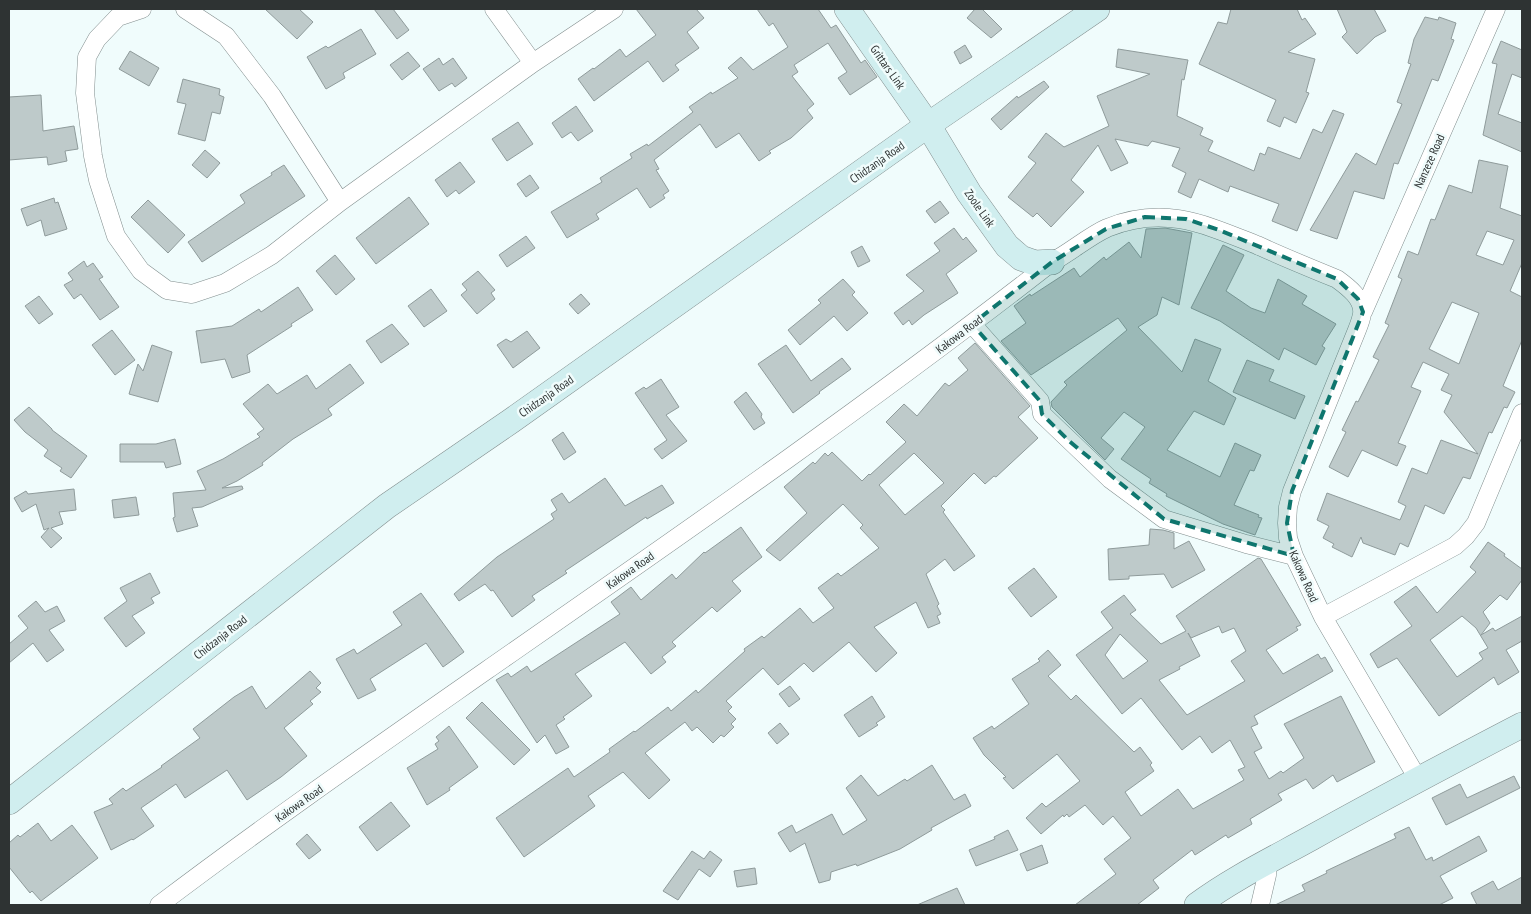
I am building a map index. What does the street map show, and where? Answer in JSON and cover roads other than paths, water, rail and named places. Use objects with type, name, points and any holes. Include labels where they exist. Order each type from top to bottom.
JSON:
[{"type":"street","points":[[142,9],[118,16],[97,39],[87,57],[85,94],[98,180],[116,236],[142,271],[167,290],[192,294],[225,282],[272,255],[340,202],[533,63],[614,9]]},
{"type":"street","points":[[184,9],[226,36],[272,96],[340,202]]},
{"type":"street","points":[[494,9],[533,63]]},
{"type":"street","name":"Grittars Link","points":[[847,9],[928,125]]},
{"type":"street","name":"Chidzanja Road","points":[[9,802],[387,506],[511,421],[928,125],[1097,9]]},
{"type":"street","name":"Nanzeze Road","points":[[1363,312],[1496,9]]},
{"type":"street","name":"Zoole Link","points":[[928,125],[969,193],[1007,246],[1021,258],[1036,263],[1052,262]]},
{"type":"street","name":"Kakowa Road","points":[[159,905],[220,859],[372,751],[716,511],[972,324],[1052,262],[1106,229],[1145,217],[1186,219],[1220,230],[1337,279],[1350,288],[1358,299],[1363,312],[1357,330],[1292,491],[1288,507],[1288,538],[1294,556],[1323,617],[1418,779]]},
{"type":"street","points":[[972,324],[1040,401],[1042,414],[1110,479],[1164,519],[1246,544],[1294,556]]},
{"type":"street","points":[[1323,617],[1455,546],[1466,536],[1476,523],[1522,413]]},
{"type":"street","points":[[1197,905],[1268,862],[1418,779],[1522,725]]},
{"type":"street","points":[[1260,905],[1268,862]]}]
